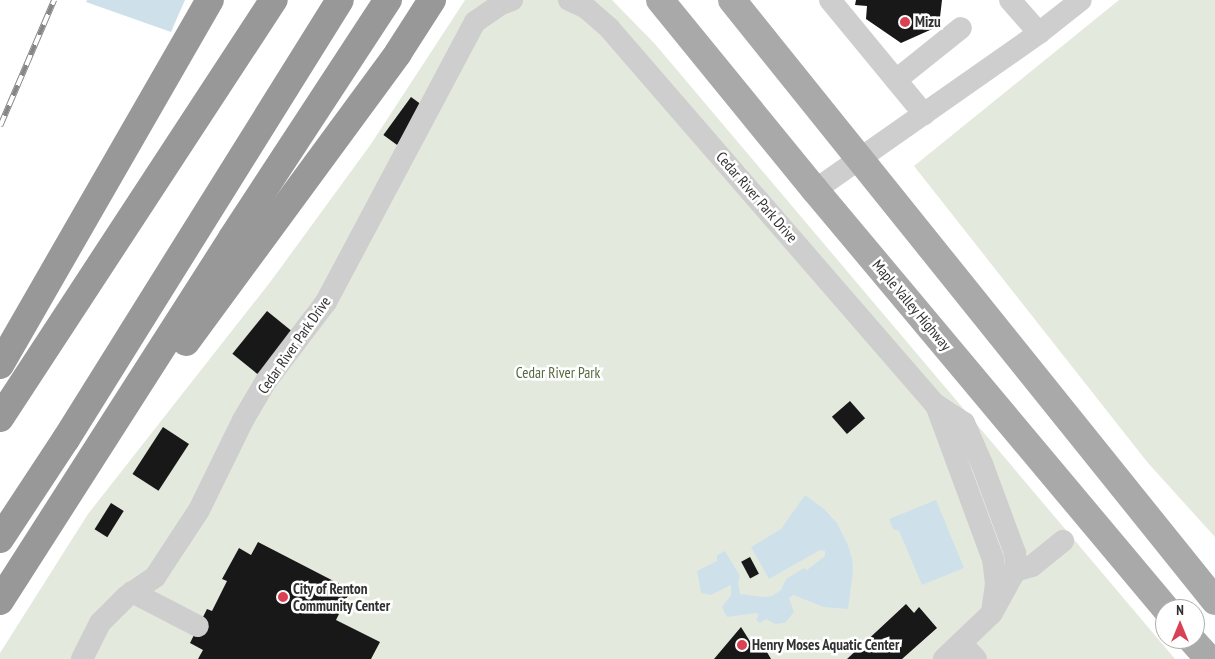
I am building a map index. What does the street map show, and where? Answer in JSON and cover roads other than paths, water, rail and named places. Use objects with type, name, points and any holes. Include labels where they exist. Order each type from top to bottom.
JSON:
[{"type":"highway","points":[[0,365],[210,0]]},
{"type":"highway","points":[[0,418],[274,0]]},
{"type":"highway","points":[[0,539],[66,439],[340,0]]},
{"type":"highway","points":[[0,601],[232,238],[388,0]]},
{"type":"highway","points":[[33,551],[398,53],[432,0]]},
{"type":"main road","name":"Maple Valley Highway","points":[[660,0],[815,190],[1158,599]]},
{"type":"main road","points":[[732,0],[1215,601]]},
{"type":"main road","points":[[1200,649],[1208,659]]},
{"type":"lane","name":"Cedar River Park Drive","points":[[82,659],[100,623],[132,592],[155,578],[199,510],[243,420],[266,381],[326,302],[475,22],[512,0]]},
{"type":"lane","name":"Cedar River Park Drive","points":[[569,0],[585,7],[609,28],[936,405],[964,424],[982,464],[1015,553],[1015,571]]},
{"type":"lane","points":[[830,0],[924,114]]},
{"type":"lane","points":[[1010,0],[1039,33]]},
{"type":"lane","points":[[815,190],[859,157],[1039,33],[1081,0]]},
{"type":"lane","points":[[896,80],[961,28]]},
{"type":"lane","name":"Cedar River Park Drive","points":[[936,405],[993,559],[996,584],[992,613]]},
{"type":"lane","points":[[944,659],[968,651],[1015,571],[1032,566],[1063,541]]},
{"type":"lane","points":[[132,592],[198,626]]},
{"type":"water","points":[[87,0],[185,0],[171,32],[86,2]]},
{"type":"water","points":[[805,495],[824,509],[837,523],[848,545],[852,558],[853,572],[848,609],[824,607],[793,595],[789,598],[794,612],[785,623],[775,624],[766,619],[760,623],[756,620],[759,615],[756,613],[727,617],[722,607],[731,595],[731,585],[711,595],[701,593],[697,571],[717,561],[717,555],[725,551],[740,576],[738,582],[740,594],[764,597],[772,596],[781,590],[786,579],[804,568],[807,570],[825,556],[825,551],[820,550],[769,579],[751,547],[781,529]]},
{"type":"water","points":[[936,500],[964,568],[922,585],[899,531],[893,529],[889,519]]},
{"type":"railway","points":[[0,126],[54,0]]},
{"type":"place","name":"Mizu","points":[[905,22]]},
{"type":"place","name":"City of Renton Community Center","points":[[283,597]]},
{"type":"place","name":"Henry Moses Aquatic Center","points":[[742,645]]},
{"type":"park label","name":"Cedar River Park","points":[[558,373]]}]
